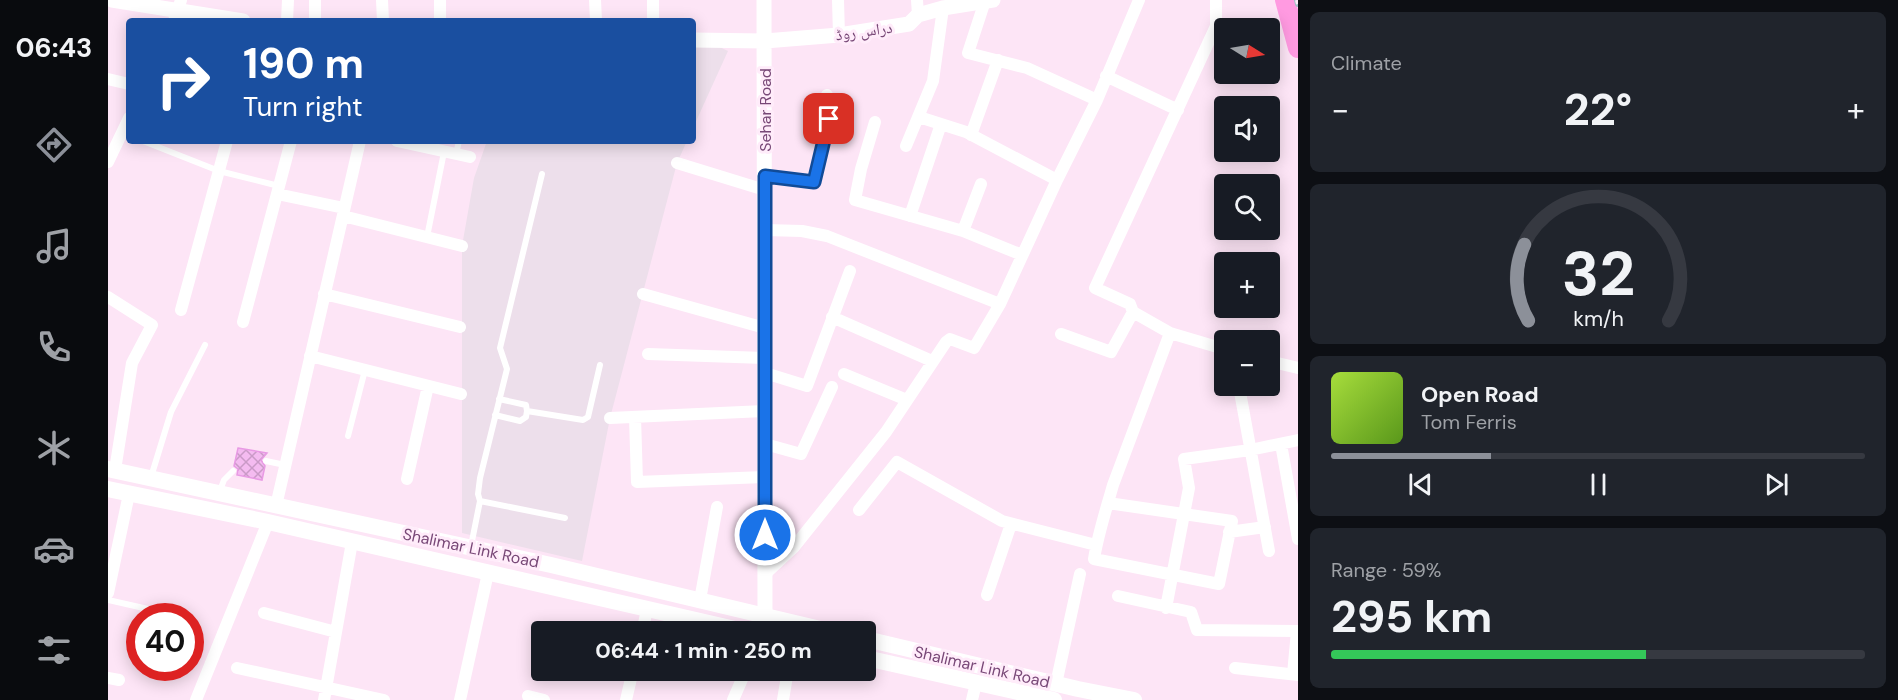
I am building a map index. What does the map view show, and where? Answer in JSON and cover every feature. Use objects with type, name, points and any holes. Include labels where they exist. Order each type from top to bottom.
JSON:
[{"type":"main road","points":[[1285,0],[1298,48]]},
{"type":"main road","name":"Shalimar Link Road","points":[[112,470],[471,547],[789,621]]},
{"type":"main road","name":"Shalimar Link Road","points":[[108,489],[268,522],[698,621]]},
{"type":"main road","points":[[546,587],[551,565]]},
{"type":"main road","name":"Shalimar Link Road","points":[[876,642],[1011,682],[1055,692],[1134,700]]},
{"type":"main road","name":"Shalimar Link Road","points":[[876,660],[976,683],[1011,682]]},
{"type":"street","points":[[117,0],[215,18]]},
{"type":"street","points":[[287,18],[288,0]]},
{"type":"street","points":[[315,0],[315,18]]},
{"type":"street","points":[[382,0],[383,18]]},
{"type":"street","points":[[440,0],[440,18]]},
{"type":"street","points":[[594,0],[596,18]]},
{"type":"street","points":[[653,0],[653,18]]},
{"type":"street","name":"Sehar Road","points":[[764,0],[765,615]]},
{"type":"street","points":[[838,0],[839,35]]},
{"type":"street","points":[[765,574],[794,547],[886,432],[932,361],[950,339],[974,348],[1000,304],[1097,100],[1139,0]]},
{"type":"street","points":[[1214,346],[1170,333],[1133,312],[1130,304],[1095,288],[1216,26],[1216,0]]},
{"type":"street","points":[[989,1],[968,53],[1027,68],[1097,100]]},
{"type":"street","name":"دراس روڈ","points":[[696,40],[765,41],[839,35],[909,24],[918,8],[943,8],[989,1]]},
{"type":"street","points":[[906,146],[933,81],[943,8]]},
{"type":"street","points":[[971,135],[998,60]]},
{"type":"street","points":[[1106,76],[1178,110]]},
{"type":"street","points":[[108,79],[126,83]]},
{"type":"street","points":[[677,163],[765,183],[814,182],[829,119],[827,95]]},
{"type":"street","points":[[919,117],[971,135],[1057,180]]},
{"type":"street","points":[[875,122],[861,169],[855,200],[963,231],[1022,255]]},
{"type":"street","points":[[910,216],[941,124]]},
{"type":"street","points":[[108,162],[126,134]]},
{"type":"street","points":[[181,310],[226,144]]},
{"type":"street","points":[[243,322],[290,144]]},
{"type":"street","points":[[276,506],[359,144]]},
{"type":"street","points":[[412,144],[470,157]]},
{"type":"street","points":[[963,231],[981,184]]},
{"type":"street","points":[[278,190],[344,212],[462,246]]},
{"type":"street","points":[[765,230],[802,231],[827,236],[1000,304]]},
{"type":"street","points":[[648,354],[765,365],[807,386],[850,271]]},
{"type":"street","points":[[324,294],[460,327]]},
{"type":"street","points":[[643,294],[765,328]]},
{"type":"street","points":[[108,297],[152,325],[132,363],[112,470]]},
{"type":"street","points":[[1061,334],[1112,352],[1133,312]]},
{"type":"street","points":[[832,317],[932,361]]},
{"type":"street","points":[[1108,503],[1232,521],[1219,584],[1094,560],[1108,503],[1170,333]]},
{"type":"street","points":[[310,356],[461,394]]},
{"type":"street","points":[[1280,363],[1298,368]]},
{"type":"street","points":[[844,374],[907,400]]},
{"type":"street","points":[[407,479],[428,386]]},
{"type":"street","points":[[765,444],[801,454],[831,387]]},
{"type":"street","points":[[1241,396],[1269,551]]},
{"type":"street","points":[[610,418],[765,411]]},
{"type":"street","points":[[635,417],[637,482],[765,477]]},
{"type":"street","points":[[1166,608],[1189,488],[1184,459],[1250,450],[1298,440]]},
{"type":"street","points":[[1281,444],[1292,471],[1298,539]]},
{"type":"street","points":[[859,510],[897,462],[1002,521],[1096,545]]},
{"type":"street","points":[[108,593],[129,494]]},
{"type":"street","points":[[700,600],[717,507]]},
{"type":"street","points":[[196,700],[268,522]]},
{"type":"street","points":[[987,595],[1011,524]]},
{"type":"street","points":[[1229,532],[1265,527]]},
{"type":"street","points":[[325,694],[352,542]]},
{"type":"street","points":[[460,700],[488,573]]},
{"type":"street","points":[[1055,692],[1080,574]]},
{"type":"street","points":[[1118,596],[1191,612],[1197,630],[1297,631],[1295,674],[1235,668]]},
{"type":"street","points":[[644,621],[647,610]]},
{"type":"street","points":[[264,613],[336,632]]},
{"type":"street","points":[[237,668],[325,694],[384,700]]},
{"type":"street","points":[[626,700],[630,681]]},
{"type":"street","points":[[733,700],[742,681]]},
{"type":"street","points":[[783,700],[786,681]]},
{"type":"street","points":[[972,700],[976,683]]},
{"type":"street","points":[[528,696],[544,700]]},
{"type":"lane","points":[[151,144],[219,171],[278,190]]},
{"type":"lane","points":[[427,237],[450,152],[457,144]]},
{"type":"lane","points":[[471,547],[480,501],[478,494],[480,478],[507,369],[500,348],[542,174]]},
{"type":"lane","points":[[151,478],[171,412],[205,345]]},
{"type":"lane","points":[[527,411],[578,420],[588,417],[600,366]]},
{"type":"lane","points":[[348,436],[365,370]]},
{"type":"lane","points":[[495,415],[520,421],[526,417],[526,405],[499,399]]},
{"type":"lane","points":[[266,461],[285,465]]},
{"type":"lane","points":[[219,493],[224,480],[233,471]]},
{"type":"lane","points":[[480,501],[566,518]]},
{"type":"lane","points":[[108,600],[126,604]]},
{"type":"shaded area","points":[[703,39],[728,51],[696,121],[696,40]]},
{"type":"shaded area","points":[[486,144],[686,144],[677,163],[610,418],[582,561],[462,533],[462,246],[474,178]]},
{"type":"building","points":[[238,448],[267,453],[261,460],[265,466],[262,480],[237,475],[238,469],[234,466]]},
{"type":"railway","points":[[1297,0],[1298,4]]},
{"type":"route","points":[[765,535],[765,176],[814,182],[829,119]]}]
